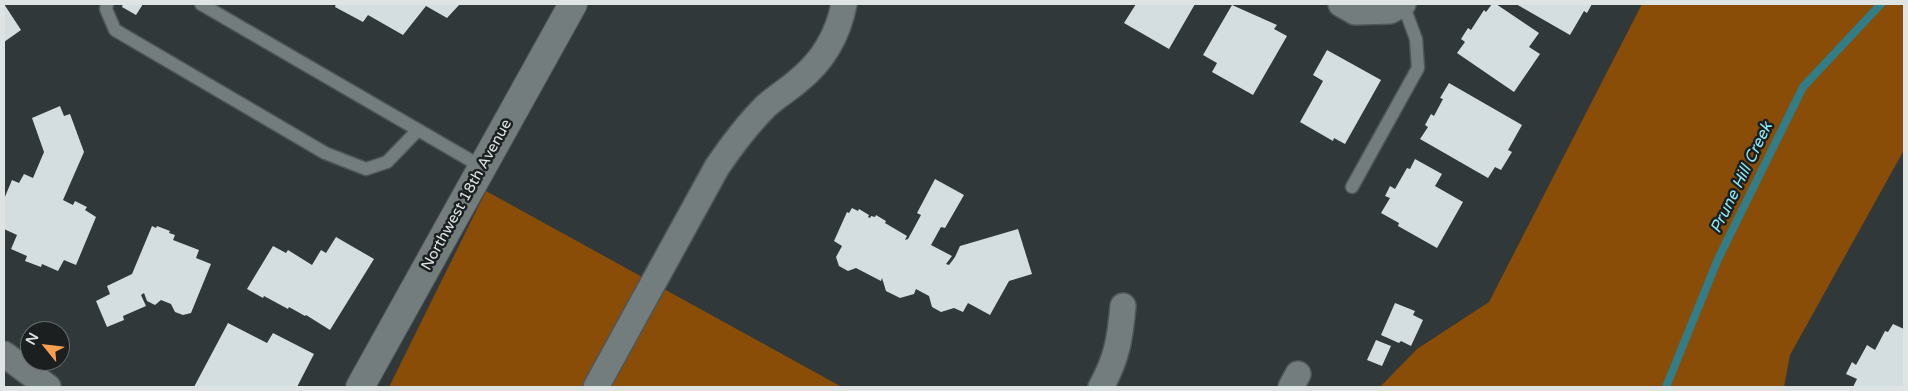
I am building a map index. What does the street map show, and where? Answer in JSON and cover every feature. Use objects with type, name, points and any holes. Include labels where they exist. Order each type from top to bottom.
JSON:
[{"type":"street","name":"Northwest 18th Avenue","points":[[360,387],[574,4]]},
{"type":"street","points":[[596,387],[717,167],[740,134],[760,113],[813,68],[826,51],[841,22],[844,4]]},
{"type":"street","points":[[1340,4],[1355,12],[1390,11],[1403,4]]},
{"type":"street","points":[[1101,387],[1116,357],[1120,340],[1123,306]]},
{"type":"street","points":[[4,354],[48,387]]},
{"type":"lane","points":[[107,4],[106,9],[115,30],[324,153],[366,169],[387,162],[418,130]]},
{"type":"lane","points":[[201,4],[482,167]]},
{"type":"lane","points":[[1352,187],[1418,68],[1416,39],[1403,4]]},
{"type":"shaded area","points":[[1642,4],[1904,4],[1904,150],[1790,355],[1784,387],[1380,387],[1417,349],[1489,302]]},
{"type":"shaded area","points":[[486,191],[842,387],[389,387]]},
{"type":"building","points":[[4,4],[21,30],[4,42]]},
{"type":"building","points":[[123,4],[143,4],[136,15],[122,7]]},
{"type":"building","points":[[336,4],[460,4],[447,18],[426,6],[403,35],[368,15],[363,22],[335,7]]},
{"type":"building","points":[[1136,4],[1195,4],[1169,49],[1124,23]]},
{"type":"building","points":[[1492,4],[1496,4],[1539,33],[1529,47],[1540,54],[1514,92],[1457,53],[1465,42],[1461,39],[1468,28],[1471,30],[1484,10],[1486,12]]},
{"type":"building","points":[[1516,4],[1592,4],[1587,13],[1584,11],[1570,35]]},
{"type":"building","points":[[1232,5],[1277,25],[1274,29],[1287,36],[1253,95],[1212,72],[1217,63],[1203,55]]},
{"type":"building","points":[[1327,50],[1381,80],[1345,144],[1334,138],[1333,141],[1300,122],[1323,81],[1313,75]]},
{"type":"building","points":[[1449,83],[1522,125],[1508,150],[1512,152],[1501,170],[1495,167],[1488,178],[1420,139],[1428,127],[1425,125],[1431,114],[1434,116],[1443,99],[1440,98]]},
{"type":"building","points":[[60,106],[64,116],[70,114],[84,152],[63,200],[73,205],[75,201],[87,207],[85,210],[96,217],[76,265],[64,260],[58,271],[42,264],[41,267],[25,261],[27,256],[11,249],[17,235],[4,229],[4,199],[12,180],[19,183],[24,174],[33,178],[44,152],[32,118]]},
{"type":"building","points":[[1415,159],[1442,174],[1435,186],[1463,202],[1437,248],[1398,226],[1399,223],[1381,213],[1390,198],[1385,196],[1390,186],[1395,189],[1407,168],[1410,169]]},
{"type":"building","points":[[935,179],[964,195],[945,228],[941,227],[931,245],[952,256],[946,264],[949,265],[960,246],[1018,229],[1032,274],[1009,281],[990,315],[968,303],[963,312],[954,308],[941,312],[932,307],[929,296],[916,289],[914,294],[900,298],[886,291],[882,278],[881,281],[856,268],[848,271],[839,266],[836,257],[842,246],[834,241],[847,212],[849,213],[852,208],[858,211],[859,209],[869,215],[868,217],[870,218],[876,215],[886,221],[885,223],[907,236],[905,240],[908,239],[921,215],[917,213]]},
{"type":"building","points":[[152,226],[170,231],[169,233],[175,235],[173,240],[199,250],[196,258],[211,264],[191,313],[183,315],[175,312],[171,304],[161,300],[155,305],[147,301],[144,293],[141,295],[146,306],[123,316],[124,320],[107,327],[96,301],[110,294],[107,286],[132,274]]},
{"type":"building","points":[[336,237],[374,259],[330,330],[306,315],[289,307],[288,309],[264,296],[263,298],[247,289],[273,246],[286,253],[288,250],[312,265],[321,250],[326,253]]},
{"type":"building","points":[[1395,303],[1415,311],[1413,315],[1423,320],[1411,346],[1381,335]]},
{"type":"building","points":[[228,323],[267,343],[273,333],[314,354],[297,387],[194,387]]},
{"type":"building","points":[[1893,324],[1904,329],[1904,387],[1853,387],[1857,379],[1846,374],[1852,362],[1856,365],[1867,345],[1875,350],[1885,331],[1888,332]]},
{"type":"building","points":[[1376,340],[1391,346],[1382,366],[1367,360]]},
{"type":"waterway","name":"Prune Hill Creek","points":[[1666,387],[1718,259],[1803,87],[1881,4]]}]
